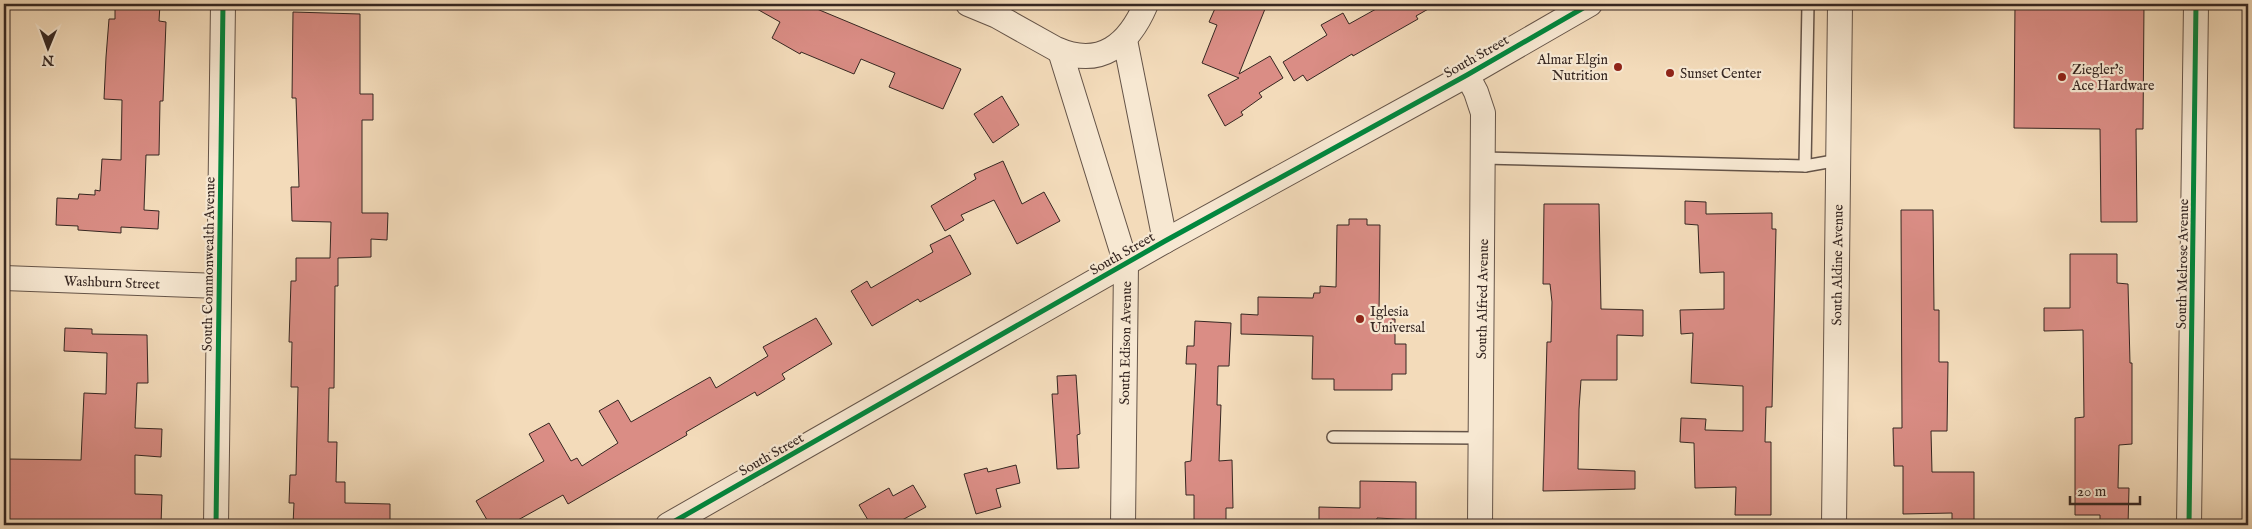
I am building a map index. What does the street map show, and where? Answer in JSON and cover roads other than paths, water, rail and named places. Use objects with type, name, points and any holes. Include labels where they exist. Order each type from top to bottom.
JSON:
[{"type":"street","name":"South Commonwealth Avenue","points":[[216,525],[223,4]]},
{"type":"street","points":[[968,4],[997,16],[1060,51],[1073,55],[1094,54],[1110,50],[1125,40],[1136,26],[1146,4]]},
{"type":"street","name":"South Street","points":[[668,525],[1165,241],[1467,75],[1590,4]]},
{"type":"street","name":"South Aldine Avenue","points":[[1834,525],[1840,4]]},
{"type":"street","name":"South Melrose Avenue","points":[[2189,525],[2196,4]]},
{"type":"street","points":[[1125,40],[1165,241]]},
{"type":"street","name":"South Edison Avenue","points":[[1060,51],[1126,264],[1123,525]]},
{"type":"street","name":"South Alfred Avenue","points":[[1467,75],[1482,107],[1480,525]]},
{"type":"street","name":"Washburn Street","points":[[4,278],[219,286]]},
{"type":"lane","points":[[1805,166],[1808,4]]},
{"type":"lane","points":[[1483,158],[1805,166],[1839,160]]},
{"type":"lane","points":[[1333,437],[1480,438]]},
{"type":"place","name":"Almar Elgin Nutrition","points":[[1618,67]]},
{"type":"place","name":"Sunset Center","points":[[1670,73]]},
{"type":"place","name":"Ziegler's Ace Hardware","points":[[2062,77]]},
{"type":"place","name":"Iglesia Universal","points":[[1360,319]]}]
